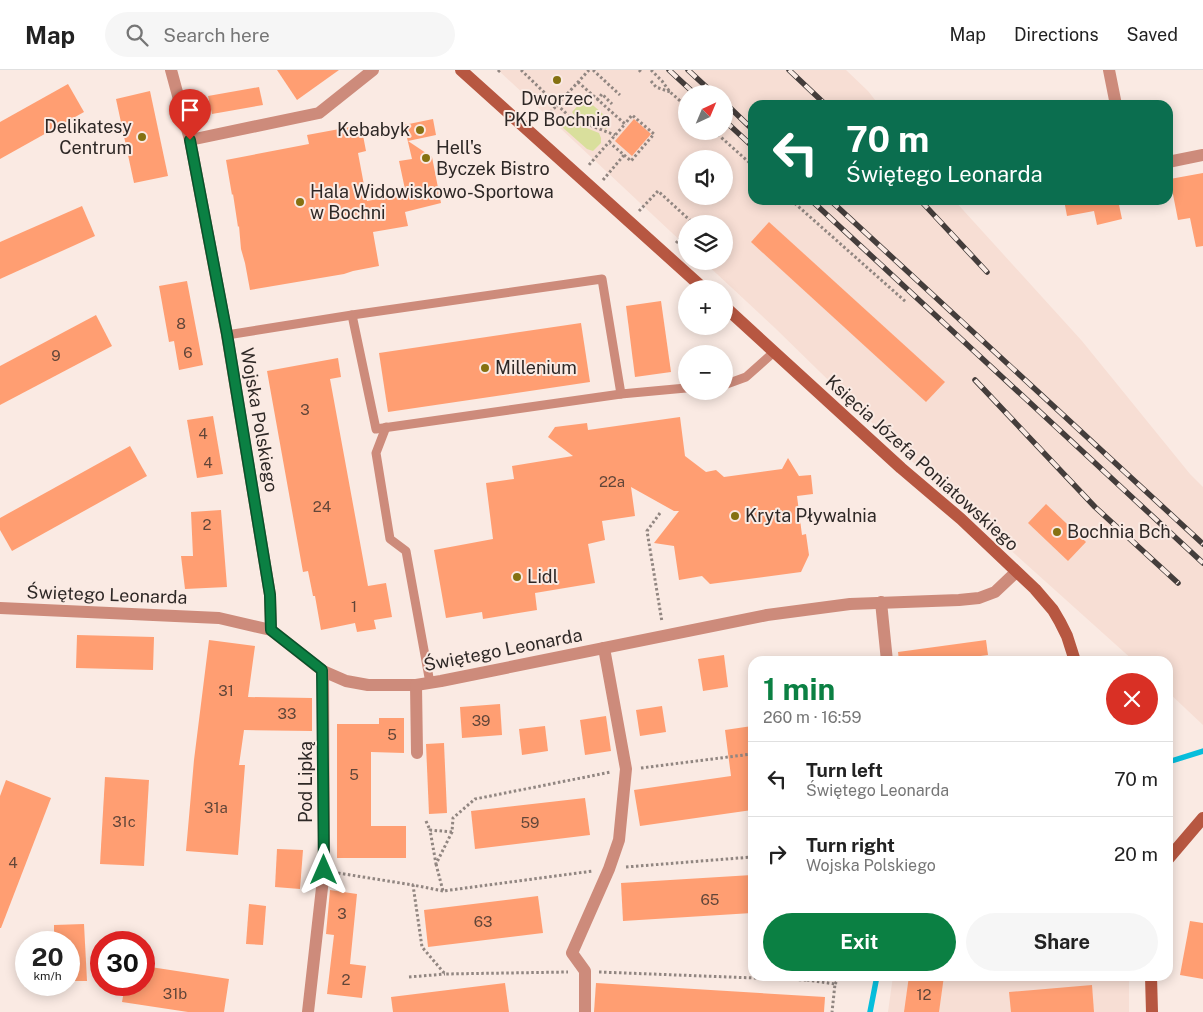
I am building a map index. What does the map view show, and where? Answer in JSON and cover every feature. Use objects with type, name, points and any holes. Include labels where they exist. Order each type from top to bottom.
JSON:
[{"type":"main road","points":[[461,70],[694,280]]},
{"type":"main road","name":"Księcia Józefa Poniatowskiego","points":[[733,314],[901,468],[961,519],[1035,589],[1053,610],[1066,636],[1072,656]]},
{"type":"main road","points":[[1173,853],[1203,818]]},
{"type":"main road","points":[[1152,981],[1152,1012]]},
{"type":"street","name":"Wojska Polskiego","points":[[171,70],[190,140],[227,334],[270,595],[271,630]]},
{"type":"street","points":[[190,140],[319,113],[374,70]]},
{"type":"street","points":[[1110,70],[1115,100]]},
{"type":"street","points":[[1173,161],[1203,155]]},
{"type":"street","name":"Świętego Leonarda","points":[[0,608],[220,618],[271,630],[322,670],[346,681],[368,685],[416,685],[766,615],[850,604],[979,598],[996,592],[1016,572]]},
{"type":"street","points":[[881,602],[886,656]]},
{"type":"street","points":[[585,1012],[586,971],[572,953],[609,869],[619,840],[626,769],[604,648]]},
{"type":"street","name":"Pod Lipką","points":[[308,1012],[324,870],[322,670]]},
{"type":"street","points":[[416,685],[417,753]]},
{"type":"lane","points":[[227,334],[602,279],[621,394]]},
{"type":"lane","points":[[352,315],[376,429],[621,394],[678,389]]},
{"type":"lane","points":[[733,382],[746,378],[774,352]]},
{"type":"lane","points":[[386,427],[376,453],[390,539],[406,552],[430,683]]},
{"type":"path","points":[[520,70],[572,118],[615,135]]},
{"type":"path","points":[[547,116],[589,70]]},
{"type":"path","points":[[593,70],[620,95]]},
{"type":"path","points":[[651,70],[678,99]]},
{"type":"path","points":[[650,81],[656,87],[670,92]]},
{"type":"path","points":[[578,82],[624,124]]},
{"type":"path","points":[[597,100],[602,94],[612,104]]},
{"type":"path","points":[[588,167],[632,115],[654,134],[631,161],[610,142]]},
{"type":"path","points":[[724,140],[748,161]]},
{"type":"path","points":[[602,180],[624,155]]},
{"type":"path","points":[[638,212],[658,191],[684,215]]},
{"type":"path","points":[[797,205],[906,302]]},
{"type":"path","points":[[674,245],[678,241]]},
{"type":"path","points":[[660,513],[647,531],[662,625]]},
{"type":"path","points":[[436,864],[452,832],[453,818],[475,799],[626,769],[748,754]]},
{"type":"path","points":[[426,821],[430,830],[443,890]]},
{"type":"path","points":[[430,830],[452,832]]},
{"type":"path","points":[[324,870],[443,890],[609,869],[748,857]]},
{"type":"path","points":[[414,885],[422,947],[445,974]]},
{"type":"path","points":[[409,977],[445,974],[586,971],[748,977]]},
{"type":"path","points":[[821,981],[835,984]]},
{"type":"path","points":[[832,1012],[837,981]]},
{"type":"shaded area","points":[[498,70],[846,70],[875,100],[748,100],[748,205],[959,205],[1082,341],[1190,474],[1203,487],[1203,725],[1173,697],[1173,656],[1128,656],[907,457],[733,289],[733,280],[723,280],[713,270],[733,270],[733,215],[678,215],[678,239]]},
{"type":"shaded area","points":[[892,981],[1129,981],[1129,1012],[888,1012]]},
{"type":"green space","points":[[583,100],[587,100],[611,121],[606,129],[575,116],[572,112]]},
{"type":"green space","points":[[566,120],[599,133],[601,143],[593,151],[587,149],[561,126]]},
{"type":"building","points":[[277,70],[339,70],[297,100]]},
{"type":"building","points":[[68,84],[84,112],[0,159],[0,122]]},
{"type":"building","points":[[259,87],[263,105],[212,114],[208,96]]},
{"type":"building","name":"Delikatesy Centrum","points":[[150,91],[168,176],[134,183],[116,99]]},
{"type":"building","name":"Hala Widowiskowo-Sportowa w Bochni","points":[[433,119],[436,135],[408,141],[432,157],[441,203],[405,212],[408,226],[373,232],[379,266],[250,290],[226,160],[309,144],[307,135],[361,125],[366,151],[358,153],[367,201],[406,194],[399,161],[412,159],[404,125]]},
{"type":"building","points":[[634,119],[651,134],[632,156],[615,141]]},
{"type":"building","points":[[1203,173],[1203,246],[1196,247],[1190,218],[1178,220],[1173,194],[1173,178]]},
{"type":"building","points":[[1065,205],[1119,205],[1122,219],[1097,225],[1094,211],[1067,216]]},
{"type":"building","points":[[82,206],[95,236],[0,279],[0,242]]},
{"type":"building","points":[[769,222],[945,382],[926,402],[751,242]]},
{"type":"building","points":[[187,281],[203,365],[179,370],[174,341],[169,342],[159,286]]},
{"type":"building","points":[[661,301],[671,372],[635,377],[626,306]]},
{"type":"building","points":[[96,315],[112,346],[0,405],[0,366]]},
{"type":"building","name":"Millenium","points":[[581,323],[590,382],[388,412],[379,353]]},
{"type":"building","points":[[338,358],[341,377],[330,379],[368,586],[386,583],[392,617],[374,620],[376,629],[357,632],[355,623],[321,630],[308,571],[303,572],[267,371]]},
{"type":"building","points":[[213,416],[223,474],[197,478],[187,420]]},
{"type":"building","points":[[680,417],[685,456],[706,472],[716,470],[724,477],[782,469],[788,458],[799,476],[811,475],[813,494],[797,496],[802,535],[806,534],[809,555],[801,572],[710,584],[702,576],[679,580],[674,546],[654,543],[679,511],[674,511],[631,487],[635,516],[602,521],[605,540],[588,544],[595,583],[535,593],[537,610],[483,619],[482,612],[446,618],[434,550],[493,539],[486,483],[514,479],[512,466],[573,456],[548,437],[555,427],[587,423],[588,430]]},
{"type":"building","points":[[130,446],[147,476],[12,551],[0,530],[0,518]]},
{"type":"building","name":"Bochnia Bch","points":[[1046,504],[1086,542],[1068,561],[1028,523]]},
{"type":"building","points":[[221,510],[227,587],[185,589],[181,556],[193,556],[191,512]]},
{"type":"building","points":[[77,635],[154,637],[153,670],[76,668]]},
{"type":"building","points":[[209,640],[255,646],[248,697],[312,698],[312,731],[244,730],[239,765],[245,765],[238,855],[186,851],[194,760]]},
{"type":"building","points":[[986,640],[988,655],[898,656],[898,652]]},
{"type":"building","points":[[724,655],[728,687],[703,691],[698,659]]},
{"type":"building","points":[[500,704],[502,735],[462,738],[460,707]]},
{"type":"building","points":[[662,706],[666,732],[640,736],[636,710]]},
{"type":"building","points":[[606,716],[611,751],[585,755],[580,720]]},
{"type":"building","points":[[379,718],[404,718],[404,753],[371,752],[371,826],[406,826],[406,858],[337,858],[337,724],[379,724]]},
{"type":"building","points":[[545,726],[548,751],[522,755],[519,729]]},
{"type":"building","points":[[748,727],[748,811],[640,826],[634,790],[731,776],[725,730]]},
{"type":"building","points":[[444,743],[447,813],[429,814],[426,744]]},
{"type":"building","points":[[105,777],[149,780],[144,866],[100,864]]},
{"type":"building","points":[[6,780],[51,798],[0,928],[0,796]]},
{"type":"building","points":[[585,798],[590,835],[475,849],[471,811]]},
{"type":"building","points":[[277,849],[303,850],[300,889],[275,887]]},
{"type":"building","points":[[748,875],[748,913],[623,921],[621,883]]},
{"type":"building","points":[[330,890],[357,894],[350,964],[366,966],[362,998],[327,994],[334,935],[326,934]]},
{"type":"building","points":[[538,896],[543,933],[428,947],[424,910]]},
{"type":"building","points":[[249,904],[266,906],[263,945],[246,944]]},
{"type":"building","points":[[1190,921],[1203,923],[1203,979],[1180,975]]},
{"type":"building","points":[[84,924],[87,981],[80,981],[80,931],[54,931],[54,925]]},
{"type":"building","points":[[155,968],[229,979],[224,1012],[188,1012],[122,1002],[123,996],[155,996]]},
{"type":"building","points":[[908,981],[943,981],[939,1012],[904,1012]]},
{"type":"building","points":[[505,983],[509,1012],[393,1012],[391,997]]},
{"type":"building","points":[[596,983],[825,997],[824,1012],[594,1012]]},
{"type":"building","points":[[1092,985],[1094,1012],[1011,1012],[1009,992]]},
{"type":"waterway","points":[[1173,760],[1203,751]]},
{"type":"waterway","points":[[870,1012],[876,981]]},
{"type":"railway","points":[[669,70],[685,85]]},
{"type":"railway","points":[[688,70],[704,85]]},
{"type":"railway","points":[[789,70],[821,100]]},
{"type":"railway","points":[[733,111],[748,125]]},
{"type":"railway","points":[[733,128],[748,142]]},
{"type":"railway","points":[[816,205],[1203,563]]},
{"type":"railway","points":[[835,205],[1203,544]]},
{"type":"railway","points":[[925,205],[987,272]]},
{"type":"railway","points":[[975,380],[1095,507],[1178,583]]},
{"type":"place","name":"Dworzec PKP Bochnia","points":[[557,80]]},
{"type":"place","name":"Kebabyk","points":[[420,130]]},
{"type":"place","name":"Delikatesy Centrum","points":[[142,137]]},
{"type":"place","name":"Hell's Byczek Bistro","points":[[426,158]]},
{"type":"place","name":"Hala Widowiskowo-Sportowa w Bochni","points":[[300,202]]},
{"type":"place","name":"Millenium","points":[[485,368]]},
{"type":"place","name":"Kryta Pływalnia","points":[[735,516]]},
{"type":"place","name":"Bochnia Bch","points":[[1057,532]]},
{"type":"place","name":"Lidl","points":[[517,577]]},
{"type":"route","points":[[190,140],[227,334],[270,595],[271,630],[322,670],[324,870]]}]
